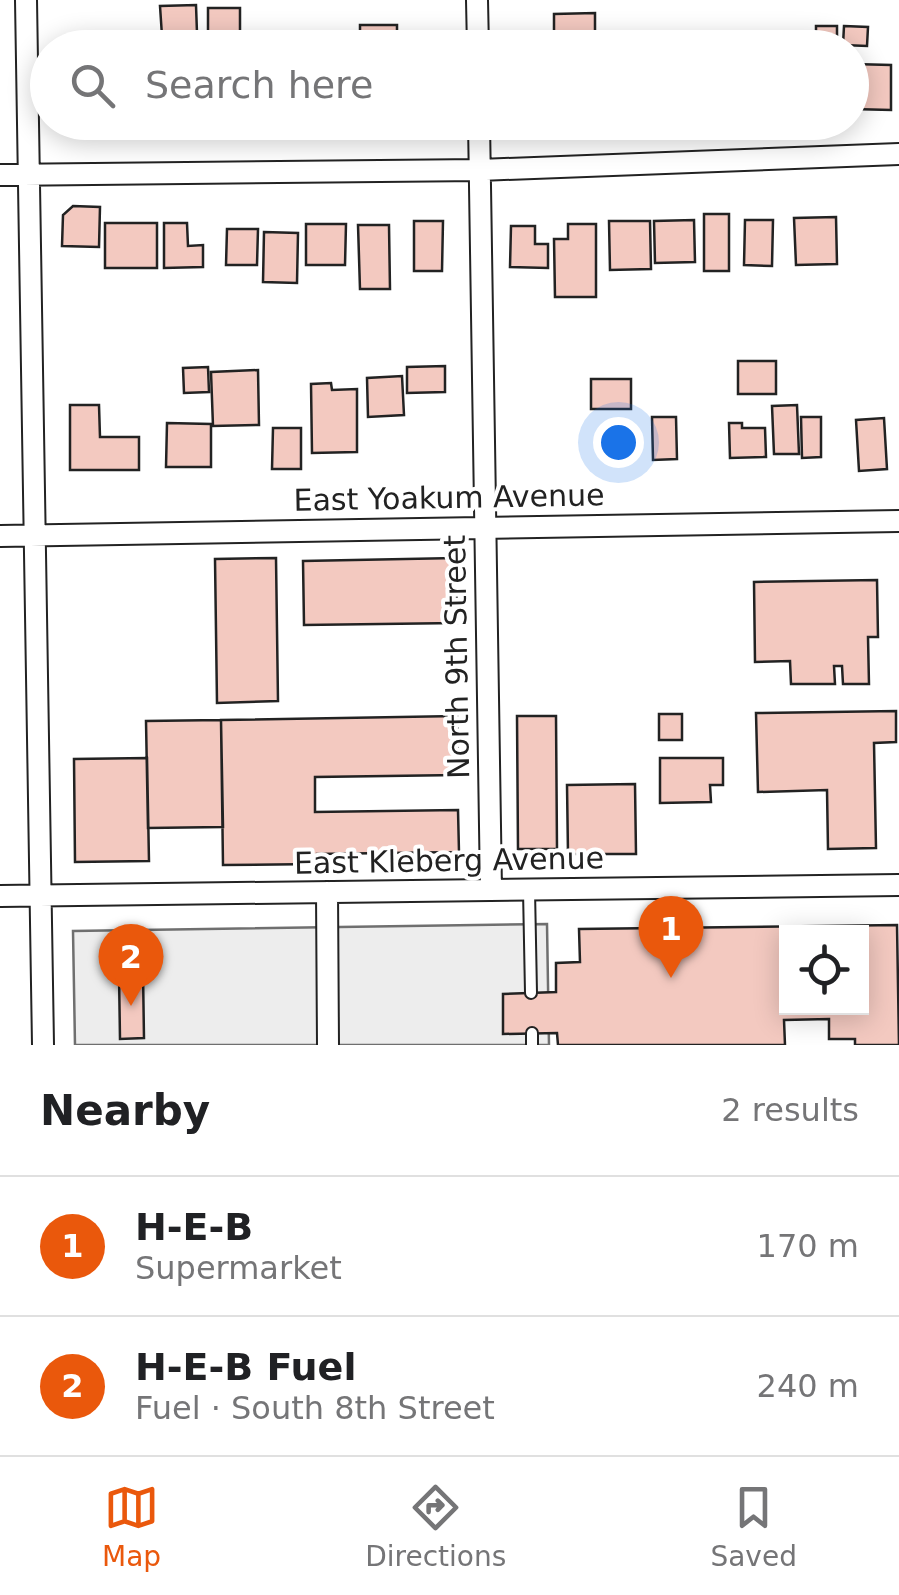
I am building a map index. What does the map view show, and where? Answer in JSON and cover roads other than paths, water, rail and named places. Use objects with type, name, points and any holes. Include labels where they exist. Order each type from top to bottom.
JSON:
[{"type":"street","points":[[26,0],[43,1045]]},
{"type":"street","points":[[478,0],[478,30]]},
{"type":"street","name":"North 9th Street","points":[[479,140],[491,890]]},
{"type":"street","points":[[0,176],[480,170],[899,154]]},
{"type":"street","name":"East Yoakum Avenue","points":[[0,536],[899,521]]},
{"type":"street","name":"East Kleberg Avenue","points":[[0,896],[899,885]]},
{"type":"street","points":[[327,892],[328,1045]]},
{"type":"lane","points":[[528,890],[531,993]]},
{"type":"place","name":"H-E-B","points":[[671,978]]},
{"type":"place","name":"H-E-B Fuel","points":[[131,1006]]}]
